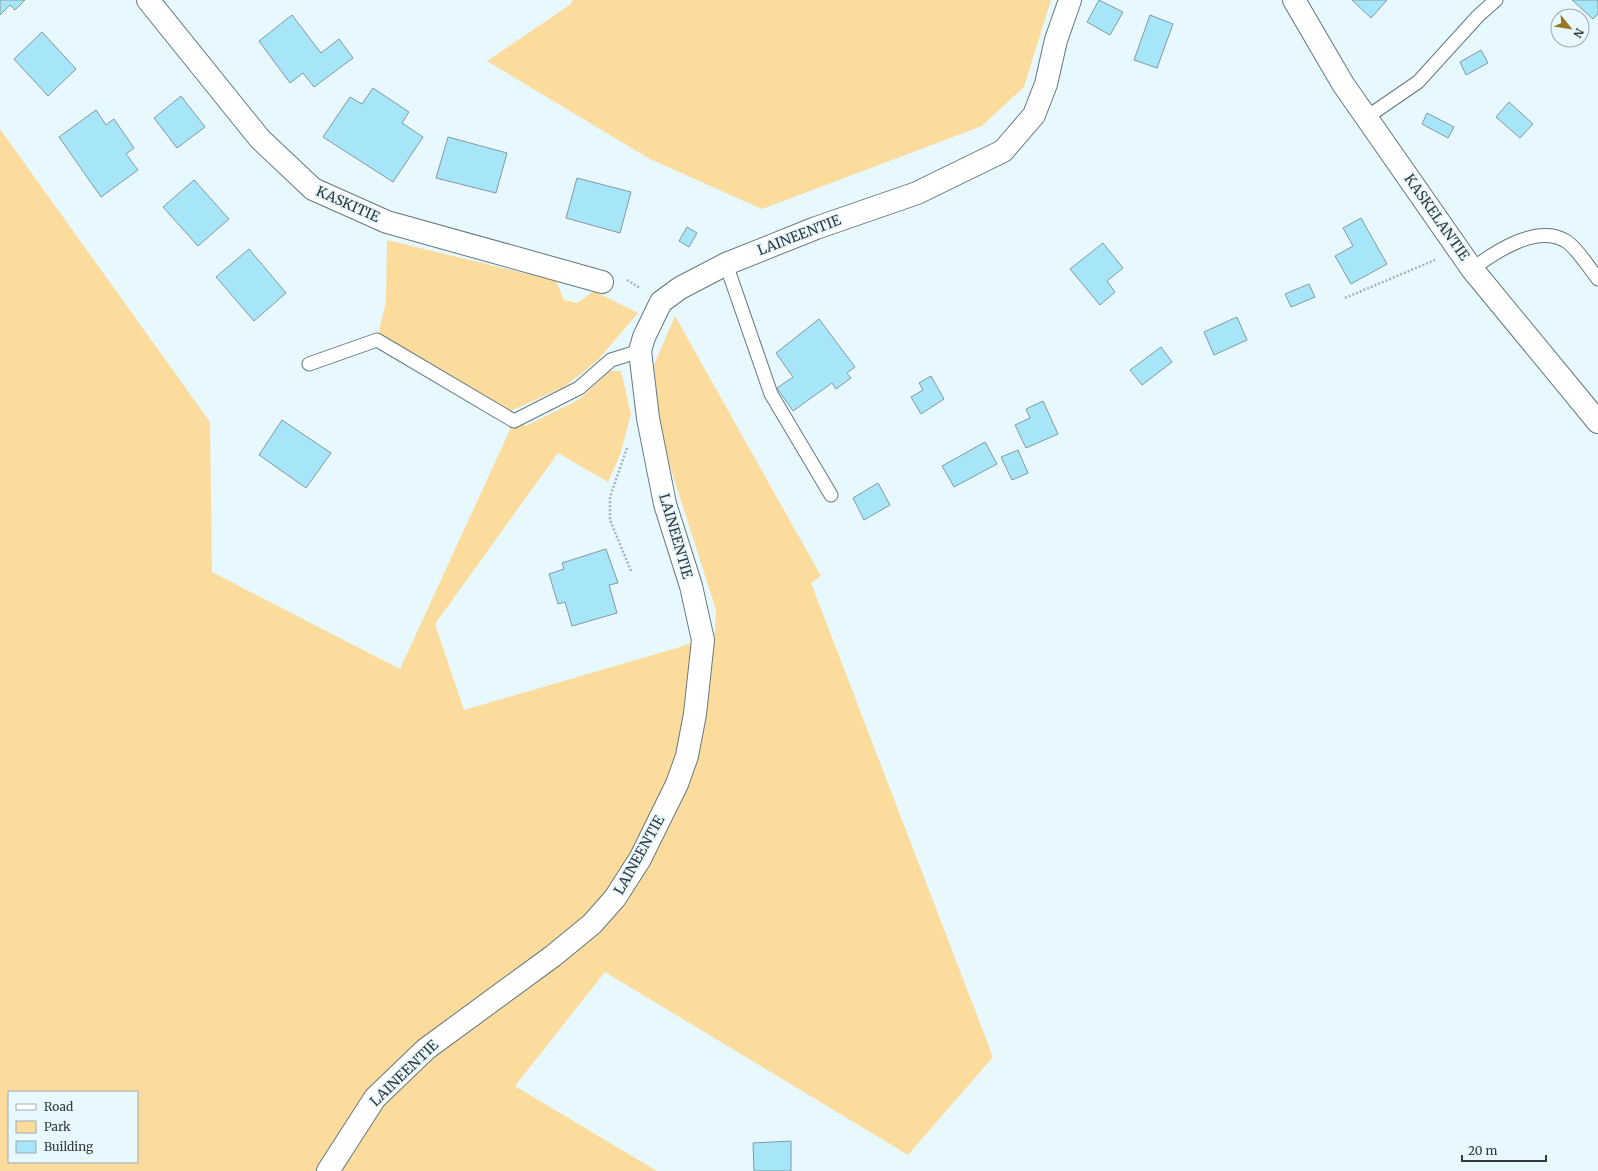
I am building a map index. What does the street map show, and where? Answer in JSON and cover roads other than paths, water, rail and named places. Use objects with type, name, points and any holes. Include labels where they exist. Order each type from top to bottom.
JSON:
[{"type":"street","name":"KASKITIE","points":[[148,0],[260,139],[313,189],[388,222],[602,282]]},
{"type":"street","name":"LAINEENTIE","points":[[328,1171],[375,1098],[426,1049],[553,956],[592,924],[615,898],[640,859],[677,784],[687,756],[695,714],[703,640],[691,586],[665,504],[648,418],[640,351],[649,326],[661,302],[680,288],[726,264],[816,228],[917,193],[1003,151],[1034,115],[1046,84],[1056,40],[1070,0]]},
{"type":"street","name":"KASKELANTIE","points":[[1294,0],[1343,84],[1472,269],[1598,422]]},
{"type":"lane","points":[[1367,117],[1418,82],[1478,16],[1496,0]]},
{"type":"lane","points":[[1472,269],[1496,251],[1539,235],[1564,240],[1572,247],[1598,280]]},
{"type":"lane","points":[[726,264],[772,394],[832,495]]},
{"type":"lane","points":[[309,364],[377,340],[514,421],[579,388],[611,360],[640,351]]}]
